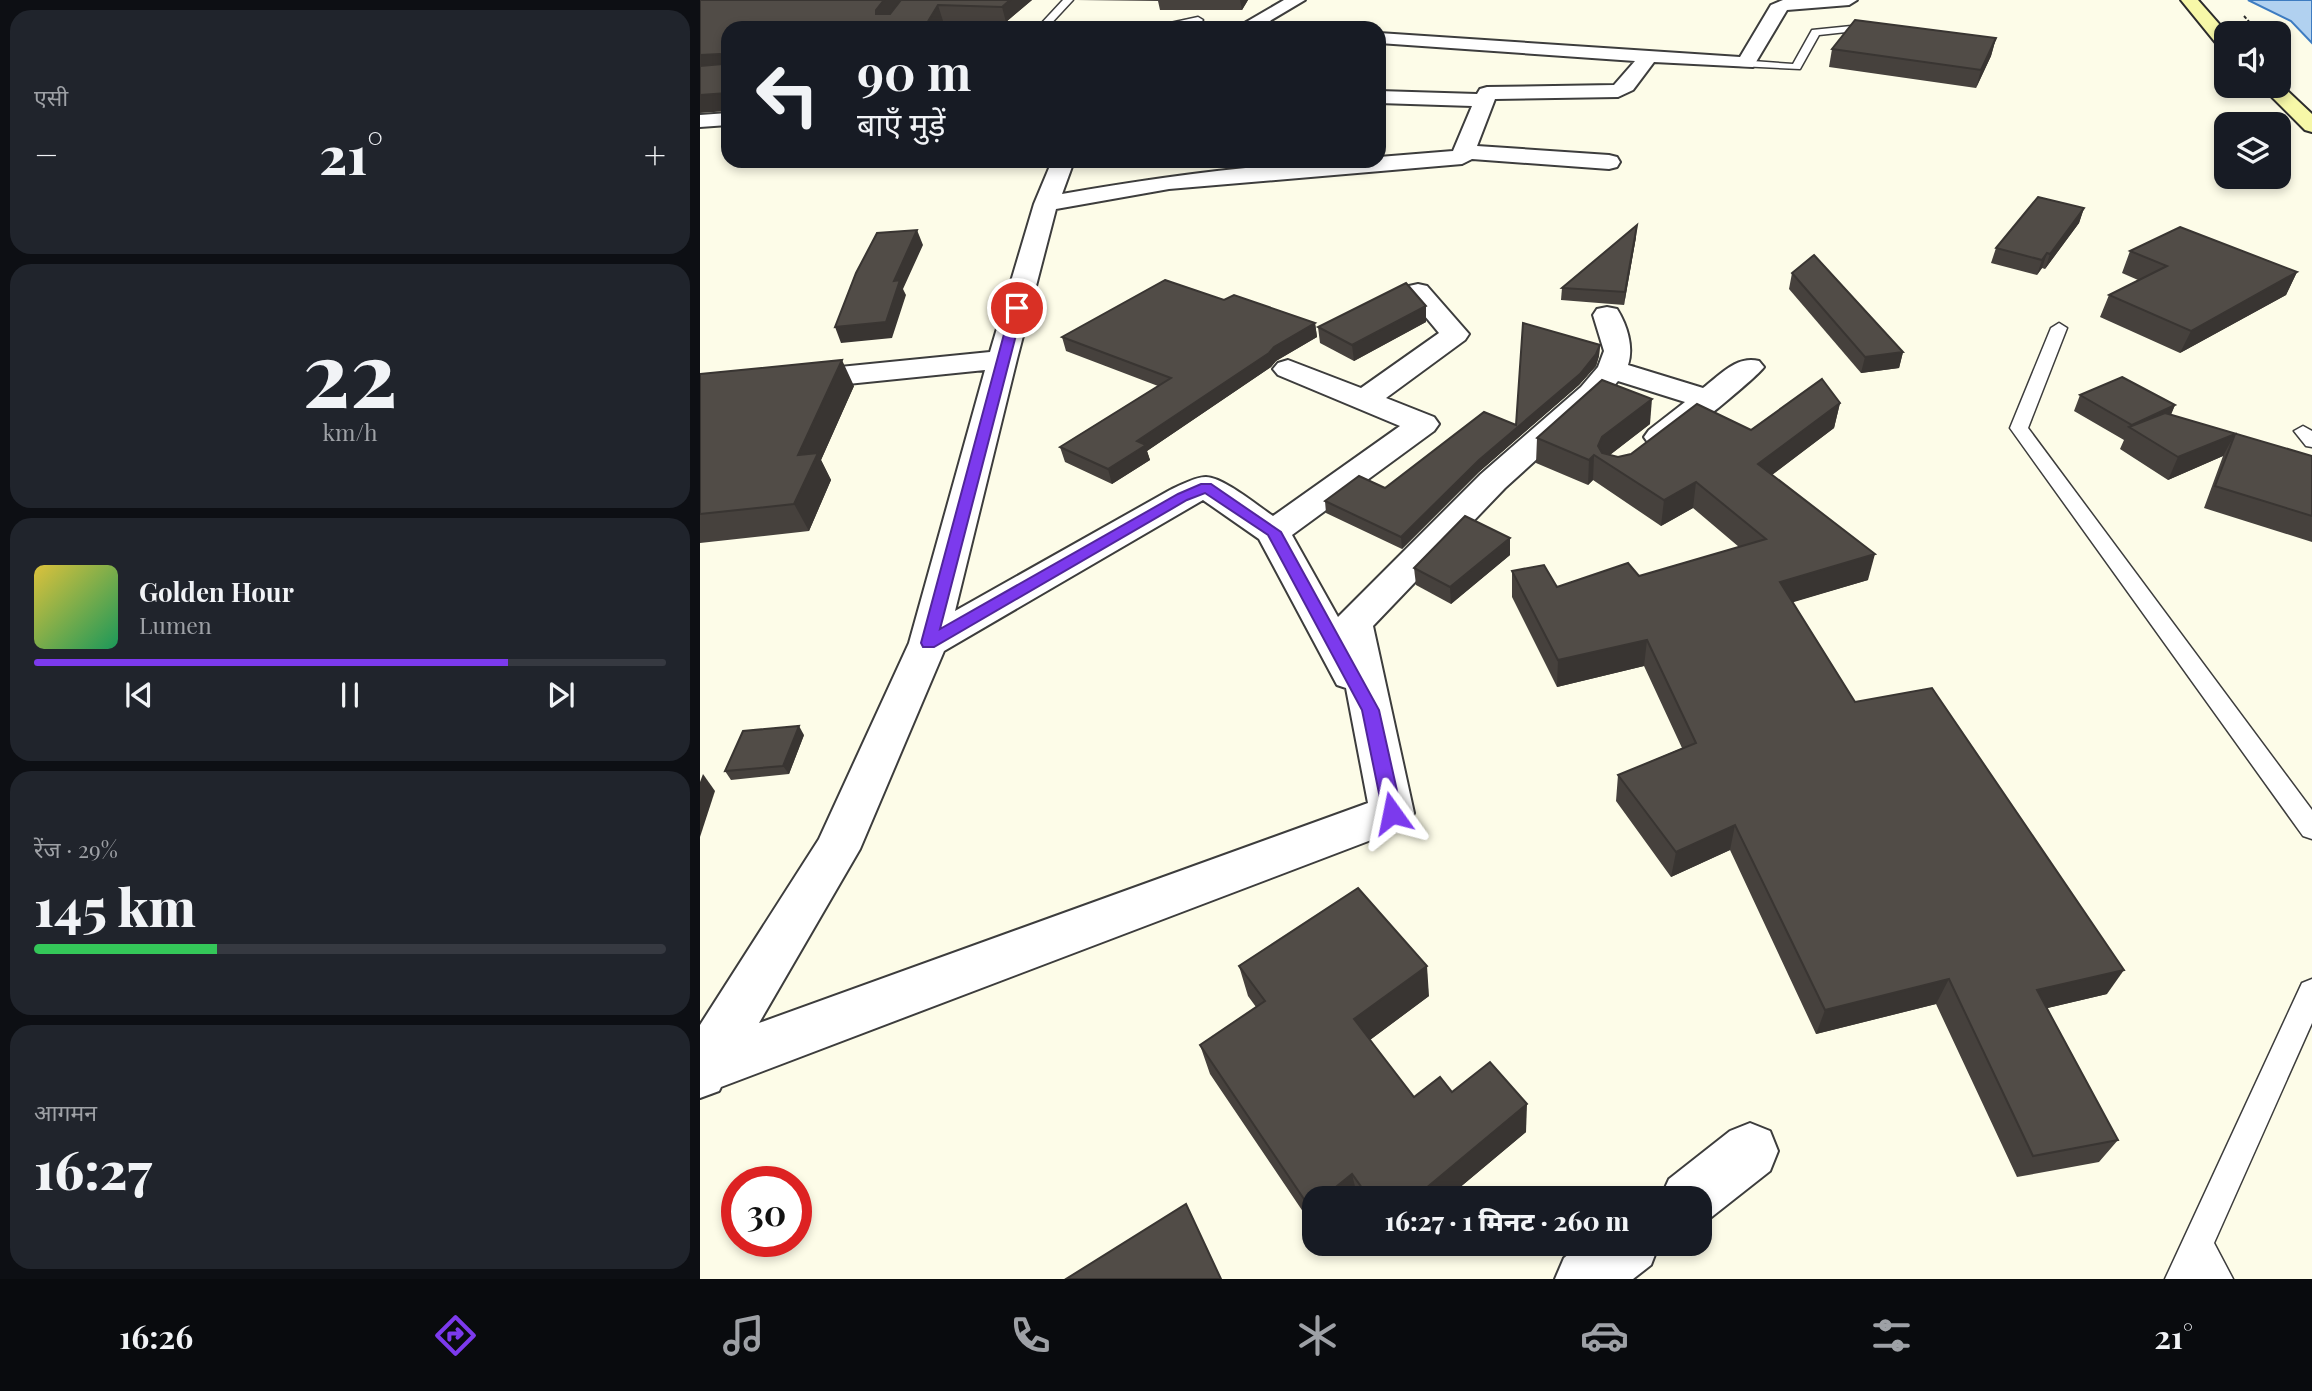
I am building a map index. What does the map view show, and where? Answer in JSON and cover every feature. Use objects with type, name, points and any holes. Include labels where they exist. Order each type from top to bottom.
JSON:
[{"type":"street","points":[[1258,21],[1297,0]]},
{"type":"street","points":[[1386,38],[1746,63],[1777,9],[1783,5],[1849,0]]},
{"type":"street","points":[[2189,0],[2214,30]]},
{"type":"street","points":[[1386,163],[1462,157],[1482,100],[1487,93],[1618,91],[1626,86],[1648,57]]},
{"type":"street","points":[[1386,97],[1482,100]]},
{"type":"street","points":[[2283,98],[2312,126]]},
{"type":"street","points":[[700,121],[721,120]]},
{"type":"street","points":[[1464,152],[1609,162]]},
{"type":"street","points":[[701,1071],[837,849],[929,643],[1002,359],[1046,204],[1060,168]]},
{"type":"street","points":[[1169,182],[1195,168]]},
{"type":"street","points":[[1046,204],[1169,182],[1333,168]]},
{"type":"street","points":[[1364,400],[1455,334],[1418,292]]},
{"type":"street","points":[[701,1071],[1392,813],[1353,623],[1493,481],[1592,393],[1612,369],[1618,352],[1608,315]]},
{"type":"street","points":[[700,390],[1002,359]]},
{"type":"street","points":[[1636,454],[1749,367]]},
{"type":"street","points":[[1273,532],[1423,424],[1288,369]]},
{"type":"street","points":[[1612,369],[1709,400]]},
{"type":"street","points":[[929,643],[1182,497],[1206,487],[1273,532],[1371,710]]},
{"type":"street","points":[[1706,1186],[1750,1151]]},
{"type":"street","points":[[1585,1279],[1615,1256]]},
{"type":"lane","points":[[1048,21],[1068,0]]},
{"type":"lane","points":[[1192,21],[1198,20]]},
{"type":"lane","points":[[1739,63],[1796,66],[1800,64],[1815,32],[1871,27]]},
{"type":"lane","points":[[2059,328],[2019,428],[2312,829]]},
{"type":"lane","points":[[2180,1279],[2312,992]]},
{"type":"lane","points":[[2196,1244],[2217,1279]]},
{"type":"water","points":[[2248,0],[2312,0],[2312,43],[2291,21]]},
{"type":"building","points":[[700,0],[884,0],[876,14],[890,14],[901,0],[1010,0],[1002,7],[938,5],[928,21],[721,21],[721,55],[700,55]]},
{"type":"building","points":[[1855,20],[1996,38],[1981,70],[1832,49]]},
{"type":"building","points":[[721,64],[721,94],[700,95],[700,66]]},
{"type":"building","points":[[2038,197],[2084,208],[2050,254],[2047,253],[2042,260],[1996,248]]},
{"type":"building","points":[[1637,225],[1625,292],[1562,288]]},
{"type":"building","points":[[2180,227],[2297,272],[2191,331],[2109,295],[2167,266],[2130,251]]},
{"type":"building","points":[[917,230],[894,281],[900,280],[886,322],[835,327],[856,273],[877,233]]},
{"type":"building","points":[[1814,255],[1903,352],[1865,357],[1792,273]]},
{"type":"building","points":[[1165,280],[1224,300],[1234,295],[1315,323],[1274,347],[1269,353],[1137,441],[1146,445],[1108,469],[1060,447],[1171,378],[1062,337]]},
{"type":"building","points":[[1406,283],[1426,306],[1352,345],[1318,327]]},
{"type":"building","points":[[1523,323],[1600,345],[1580,374],[1479,460],[1401,537],[1325,501],[1359,476],[1385,488],[1484,412],[1516,425]]},
{"type":"building","points":[[842,360],[798,455],[818,453],[794,504],[700,514],[700,374]]},
{"type":"building","points":[[2122,377],[2175,405],[2132,425],[2080,395]]},
{"type":"building","points":[[1822,379],[1840,403],[1758,464],[1875,554],[1780,582],[1855,702],[1932,688],[2124,970],[2037,990],[2118,1140],[2033,1156],[1949,979],[1825,1010],[1735,825],[1676,852],[1618,775],[1696,743],[1647,640],[1558,660],[1512,571],[1544,565],[1557,587],[1628,563],[1639,576],[1766,539],[1696,482],[1664,500],[1594,455],[1589,460],[1537,438],[1602,380],[1652,399],[1602,437],[1598,446],[1602,453],[1618,457],[1631,454],[1697,404],[1751,430]]},
{"type":"building","points":[[2165,413],[2312,456],[2312,516],[2215,486],[2235,434],[2178,457],[2129,427]]},
{"type":"building","points":[[1465,516],[1510,538],[1450,587],[1414,568]]},
{"type":"building","points":[[799,726],[783,766],[725,771],[743,731]]},
{"type":"building","points":[[1358,888],[1427,966],[1354,1019],[1414,1097],[1440,1077],[1452,1092],[1490,1062],[1527,1104],[1429,1186],[1361,1186],[1352,1174],[1337,1186],[1302,1186],[1302,1196],[1200,1045],[1265,1001],[1239,966]]},
{"type":"building","points":[[1186,1204],[1221,1279],[1066,1279]]},
{"type":"route","points":[[1017,308],[929,643],[1182,497],[1206,487],[1219,493],[1273,532],[1371,710],[1392,813]]}]
